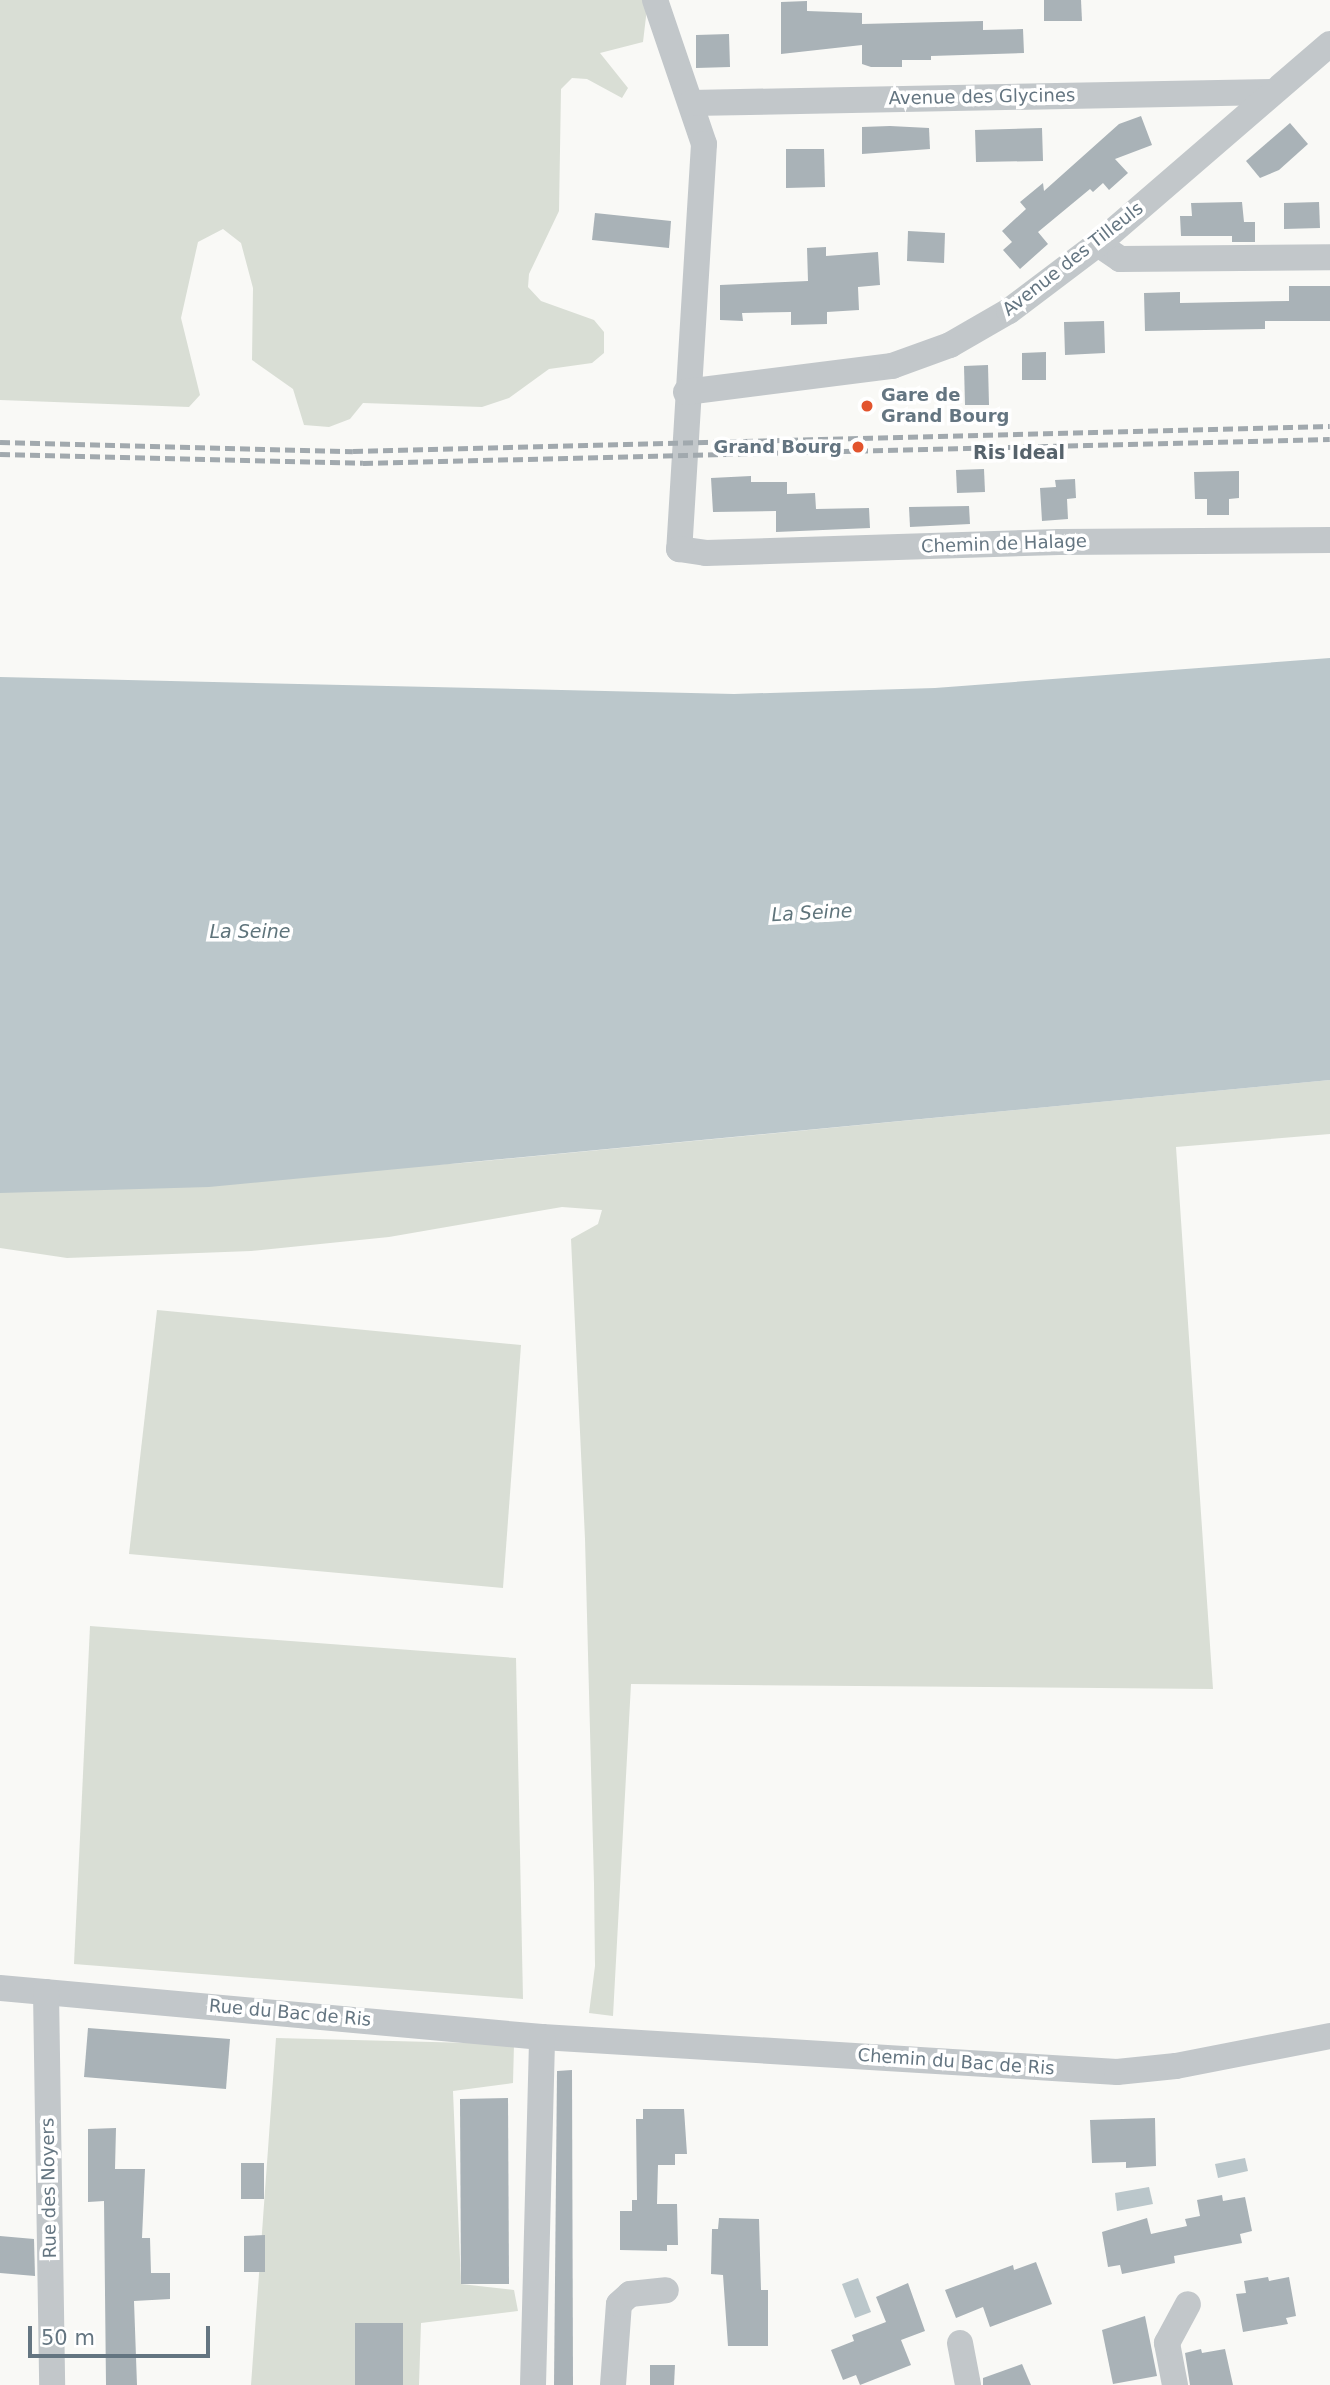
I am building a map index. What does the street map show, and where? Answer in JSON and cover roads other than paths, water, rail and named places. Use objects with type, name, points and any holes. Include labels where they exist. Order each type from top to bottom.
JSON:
[{"type":"street","points":[[655,0],[704,144],[686,392]]},
{"type":"street","name":"Avenue des Tilleuls","points":[[686,392],[892,366],[950,345],[1009,312],[1098,244],[1330,44]]},
{"type":"street","name":"Avenue des Glycines","points":[[691,103],[1272,92]]},
{"type":"street","points":[[1098,244],[1119,259],[1330,257]]},
{"type":"street","name":"Chemin de Halage","points":[[686,392],[679,549],[706,553],[1059,542],[1330,540]]},
{"type":"street","name":"Rue du Bac de Ris","points":[[0,1988],[580,2039]]},
{"type":"street","name":"Rue des Noyers","points":[[46,1992],[52,2385]]},
{"type":"street","name":"Chemin du Bac de Ris","points":[[580,2039],[1117,2072],[1176,2066],[1330,2036]]},
{"type":"street","points":[[533,2385],[542,2037]]},
{"type":"street","points":[[613,2385],[619,2304],[630,2294],[666,2290]]},
{"type":"street","points":[[1175,2385],[1167,2343],[1188,2304]]},
{"type":"street","points":[[961,2343],[968,2385]]},
{"type":"water","name":"La Seine","points":[[1330,658],[1330,1080],[209,1187],[0,1193],[0,677],[734,694],[935,688]]},
{"type":"water","points":[[1245,2158],[1248,2171],[1218,2178],[1215,2164]]},
{"type":"water","points":[[1149,2187],[1153,2204],[1117,2211],[1115,2193]]},
{"type":"water","points":[[858,2278],[871,2312],[855,2318],[842,2284]]},
{"type":"railway","points":[[0,442],[353,451],[1330,426]]},
{"type":"railway","points":[[0,454],[363,463],[1330,439]]},
{"type":"place","name":"Gare de Grand Bourg","points":[[867,406]]},
{"type":"place","name":"Grand Bourg","points":[[858,447]]},
{"type":"district","name":"Ris Ideal","points":[[1019,453]]}]
